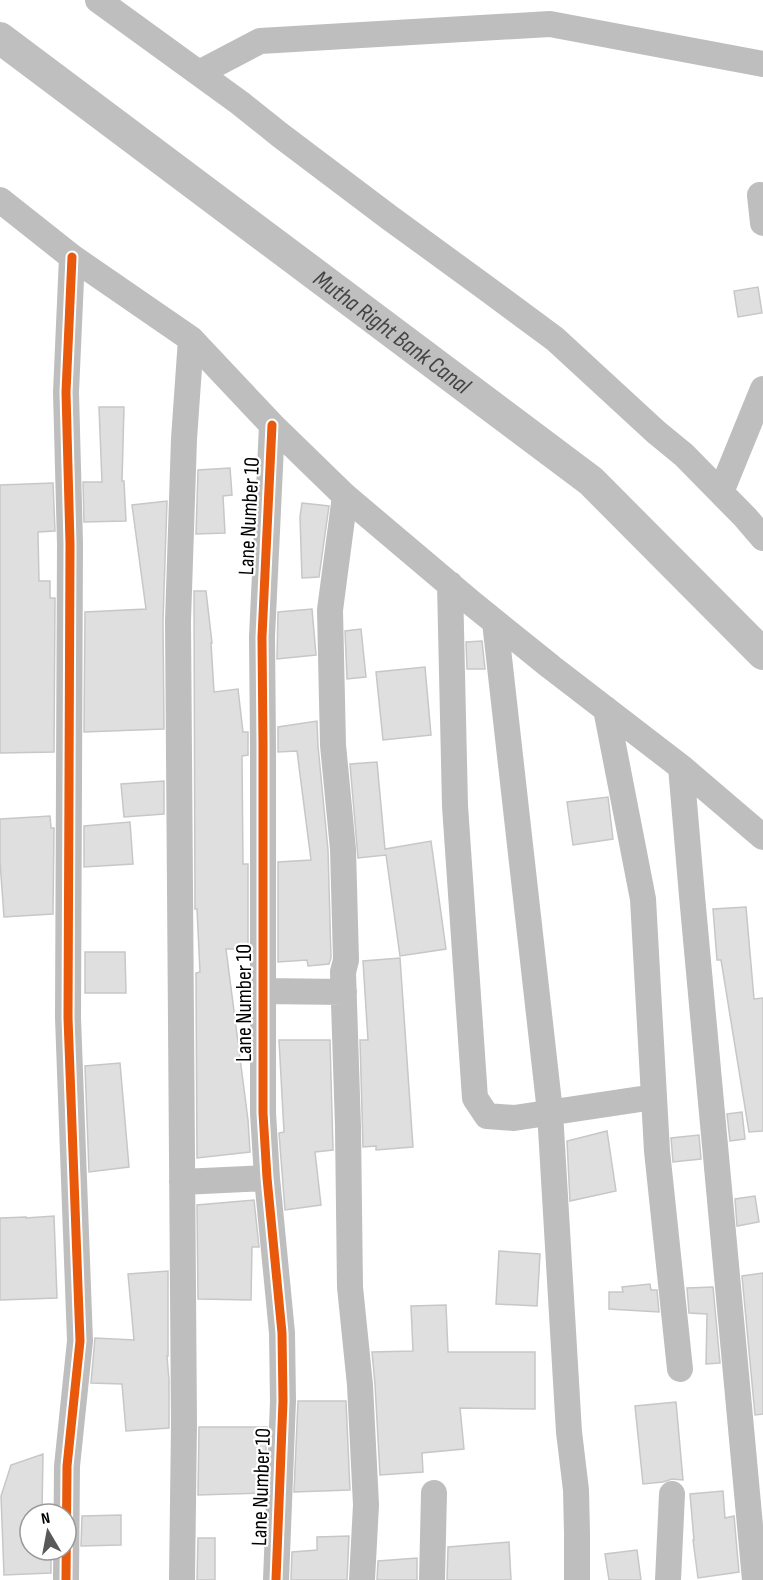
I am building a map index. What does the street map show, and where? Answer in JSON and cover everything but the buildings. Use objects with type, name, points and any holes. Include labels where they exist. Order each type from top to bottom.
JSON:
[{"type":"street","points":[[98,0],[240,102],[390,218],[555,339],[684,456],[763,538]]},
{"type":"street","points":[[199,73],[260,41],[550,24],[763,64]]},
{"type":"street","points":[[760,195],[763,224]]},
{"type":"street","points":[[0,200],[72,257],[191,339],[272,425],[345,496],[495,622],[681,766],[763,837]]},
{"type":"street","points":[[66,1580],[67,1466],[80,1341],[68,1018],[70,544],[66,392],[72,257]]},
{"type":"street","points":[[182,1580],[184,1425],[178,621],[184,439],[191,339]]},
{"type":"street","points":[[721,492],[763,389]]},
{"type":"street","name":"Lane Number 10","points":[[272,425],[262,636],[263,1113],[282,1333],[283,1401],[276,1580]]},
{"type":"street","points":[[345,496],[330,610],[333,745],[343,860],[346,960],[343,972],[350,1287],[360,1385],[366,1505],[362,1580]]},
{"type":"street","points":[[450,584],[455,806],[476,1098],[487,1116],[514,1118],[654,1096]]},
{"type":"street","points":[[495,622],[550,1112],[569,1432],[576,1491],[577,1580]]},
{"type":"street","points":[[606,709],[643,898],[657,1151],[680,1369]]},
{"type":"street","points":[[681,766],[692,896],[756,1504],[755,1580]]},
{"type":"street","points":[[263,991],[344,992]]},
{"type":"street","points":[[182,1182],[267,1178]]},
{"type":"street","points":[[432,1580],[434,1493]]},
{"type":"street","points":[[668,1580],[672,1494]]},
{"type":"waterway","name":"Mutha Right Bank Canal","points":[[0,38],[591,481],[763,654]]},
{"type":"cycle path","points":[[66,1580],[67,1466],[80,1341],[68,1018],[70,544],[66,392],[72,257]]},
{"type":"cycle path","points":[[272,425],[262,637],[263,1113],[282,1333],[283,1401],[276,1580]]}]
